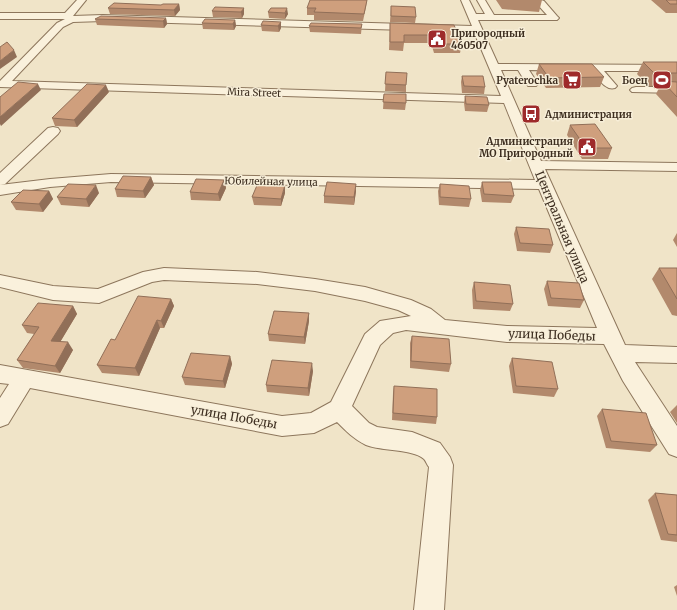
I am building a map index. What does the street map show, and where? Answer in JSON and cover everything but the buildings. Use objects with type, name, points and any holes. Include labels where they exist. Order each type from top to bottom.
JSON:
[{"type":"street","points":[[3,86],[69,17],[82,0]]},
{"type":"street","name":"Центральная улица","points":[[465,0],[494,67],[511,96],[535,165],[614,345],[677,446]]},
{"type":"street","points":[[481,0],[491,17]]},
{"type":"street","points":[[0,16],[475,23],[491,17],[554,18],[541,3],[521,2],[520,0]]},
{"type":"street","points":[[494,67],[677,68]]},
{"type":"street","points":[[521,67],[532,84]]},
{"type":"street","points":[[595,67],[611,86]]},
{"type":"street","name":"Mira Street","points":[[3,86],[511,96]]},
{"type":"street","points":[[636,90],[677,90]]},
{"type":"street","points":[[0,181],[53,131]]},
{"type":"street","points":[[535,165],[677,167]]},
{"type":"street","name":"Юбилейная улица","points":[[0,190],[21,186],[111,178],[544,185]]},
{"type":"street","points":[[0,181],[21,186]]},
{"type":"street","points":[[0,281],[53,293],[98,296],[150,276],[164,274],[257,278],[315,285],[366,294],[404,305],[424,314],[440,326]]},
{"type":"street","name":"улица Победы","points":[[0,374],[282,426],[314,422],[339,409],[372,340],[387,326],[406,323],[440,326],[614,345],[677,355]]},
{"type":"street","points":[[0,417],[25,378]]},
{"type":"street","points":[[339,409],[361,430],[374,437],[412,442],[432,451],[441,465],[428,610]]},
{"type":"place","name":"Пригородный 460507","points":[[437,39]]},
{"type":"place","name":"Pyaterochka","points":[[572,80]]},
{"type":"place","name":"Боец","points":[[662,80]]},
{"type":"place","name":"Администрация","points":[[531,114]]},
{"type":"place","name":"Администрация МО Пригородный","points":[[587,147]]}]
